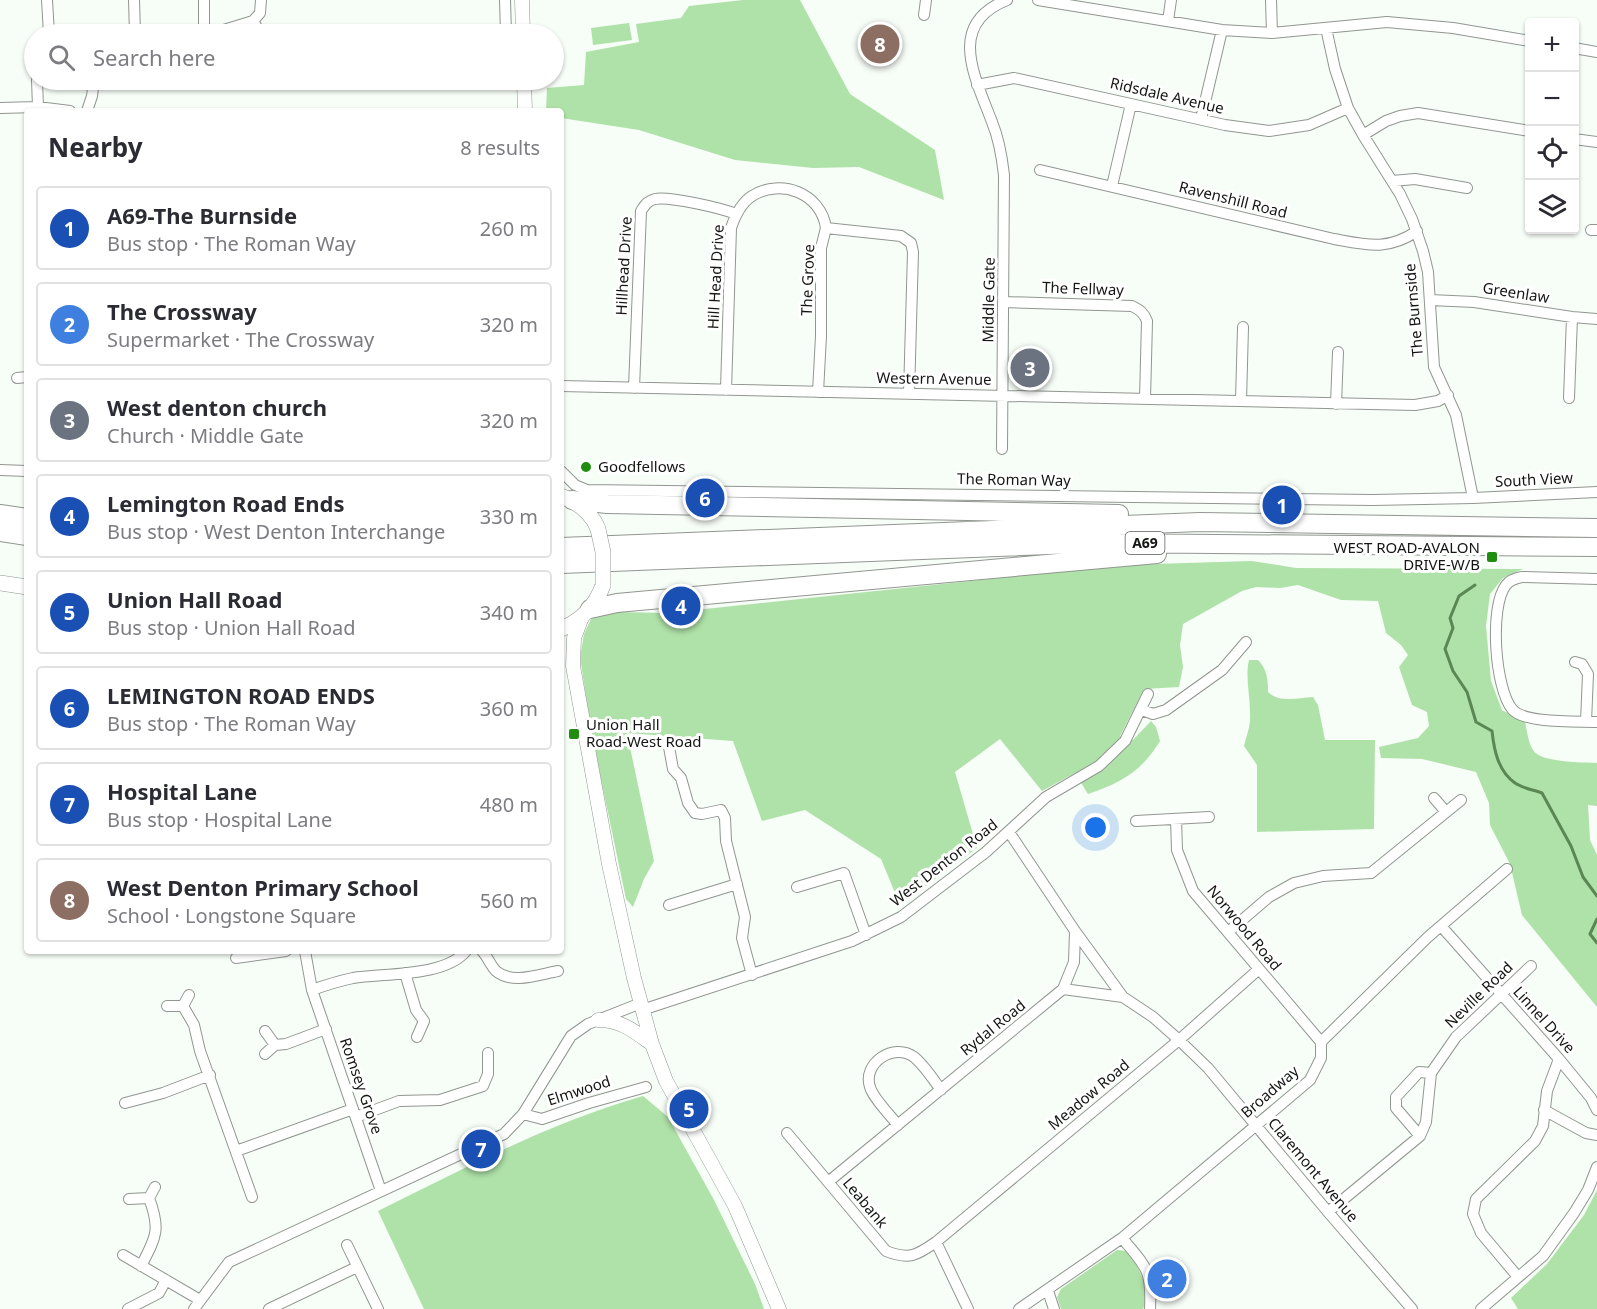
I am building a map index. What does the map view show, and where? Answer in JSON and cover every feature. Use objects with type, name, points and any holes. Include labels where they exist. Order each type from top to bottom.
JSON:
[{"type":"highway","points":[[565,496],[607,504],[1140,515],[1200,522]]},
{"type":"highway","points":[[0,504],[24,506]]},
{"type":"highway","points":[[0,514],[24,518]]},
{"type":"highway","name":"A69","points":[[564,547],[1200,522],[1597,528]]},
{"type":"highway","name":"A69","points":[[564,564],[1101,543],[1597,547]]},
{"type":"highway","points":[[586,613],[629,602],[1114,557],[1384,544]]},
{"type":"main road","points":[[564,627],[586,613],[596,600],[603,585],[603,552],[598,529],[587,512],[565,496]]},
{"type":"main road","points":[[0,583],[24,587]]},
{"type":"street","points":[[47,0],[48,24]]},
{"type":"street","points":[[134,0],[135,24]]},
{"type":"street","points":[[204,0],[204,24]]},
{"type":"street","points":[[243,24],[253,21],[260,13],[261,0]]},
{"type":"street","points":[[505,0],[506,24]]},
{"type":"street","points":[[522,0],[523,24]]},
{"type":"street","points":[[530,0],[530,24]]},
{"type":"street","points":[[924,15],[926,0]]},
{"type":"street","name":"Middle Gate","points":[[1002,449],[1005,203],[1001,152],[993,124],[976,85],[970,42],[980,17],[1007,0]]},
{"type":"street","points":[[1038,0],[1079,3],[1222,30],[1272,33],[1387,22],[1417,24],[1525,40]]},
{"type":"street","points":[[1168,21],[1171,0]]},
{"type":"street","points":[[1272,0],[1272,33]]},
{"type":"street","name":"The Burnside","points":[[1326,28],[1335,69],[1348,108],[1392,181],[1417,231],[1428,272],[1434,367],[1456,415],[1473,498]]},
{"type":"street","points":[[1202,119],[1222,30]]},
{"type":"street","points":[[1579,49],[1597,52]]},
{"type":"street","name":"Ridsdale Avenue","points":[[976,85],[1014,78],[1225,125],[1269,131],[1309,125],[1348,108]]},
{"type":"street","points":[[37,90],[38,107]]},
{"type":"street","points":[[88,108],[93,90]]},
{"type":"street","points":[[524,90],[525,108]]},
{"type":"street","points":[[531,90],[531,108]]},
{"type":"street","points":[[1112,186],[1131,104]]},
{"type":"street","points":[[0,108],[43,108]]},
{"type":"street","points":[[1363,135],[1386,120],[1418,113],[1525,131]]},
{"type":"street","points":[[1579,140],[1597,142]]},
{"type":"street","name":"Ravenshill Road","points":[[1040,170],[1334,239],[1376,246],[1403,241],[1417,231]]},
{"type":"street","points":[[1392,181],[1415,179],[1467,188]]},
{"type":"street","name":"Hill Head Drive","points":[[726,390],[731,228],[736,214],[750,197],[766,190],[781,188],[798,192],[813,200],[821,212],[826,228]]},
{"type":"street","name":"Hillhead Drive","points":[[634,388],[641,211],[647,202],[656,198],[718,207],[736,214]]},
{"type":"street","name":"The Grove","points":[[818,392],[821,336],[821,248],[826,228],[902,236],[911,243],[914,252],[909,394]]},
{"type":"street","name":"Greenlaw","points":[[1430,300],[1474,302],[1597,319]]},
{"type":"street","name":"The Fellway","points":[[1004,302],[1132,306],[1140,309],[1147,321],[1145,399]]},
{"type":"street","points":[[1569,398],[1572,317]]},
{"type":"street","points":[[1241,401],[1243,327]]},
{"type":"street","points":[[1336,404],[1338,352]]},
{"type":"street","name":"Western Avenue","points":[[564,386],[1336,404],[1427,404],[1448,394]]},
{"type":"street","points":[[0,470],[24,471]]},
{"type":"street","name":"The Roman Way","points":[[564,474],[575,485],[587,490],[1373,500],[1473,498]]},
{"type":"street","name":"South View","points":[[1473,498],[1597,492]]},
{"type":"street","points":[[1575,662],[1582,664],[1588,674],[1591,722],[1527,718],[1512,710],[1497,664],[1496,620],[1500,597],[1505,586],[1516,578],[1597,579]]},
{"type":"street","points":[[586,613],[574,638],[573,666],[609,864],[641,1006],[666,1081],[735,1206],[779,1309]]},
{"type":"street","points":[[1142,710],[1154,714],[1166,710],[1222,670],[1246,642]]},
{"type":"street","points":[[564,652],[573,666]]},
{"type":"street","name":"West Denton Road","points":[[197,1305],[229,1262],[504,1134],[523,1114],[571,1036],[588,1024],[641,1006],[752,975],[866,935],[901,918],[987,852],[1046,797],[1099,766],[1125,741],[1148,694]]},
{"type":"street","points":[[669,747],[674,769],[681,778],[688,803],[695,813],[721,810],[725,818],[726,842],[745,917],[742,938],[752,975]]},
{"type":"street","points":[[1434,798],[1446,813]]},
{"type":"street","points":[[1228,932],[1269,897],[1294,883],[1323,876],[1371,873],[1461,800]]},
{"type":"street","points":[[1136,821],[1209,817]]},
{"type":"street","name":"Norwood Road","points":[[1176,819],[1177,850],[1193,891],[1321,1042]]},
{"type":"street","name":"Claremont Avenue","points":[[1009,832],[1123,997],[1153,1017],[1208,1068],[1328,1212],[1413,1309]]},
{"type":"street","points":[[1321,1042],[1442,926],[1507,870]]},
{"type":"street","points":[[796,887],[844,873],[866,935]]},
{"type":"street","points":[[669,905],[737,884]]},
{"type":"street","name":"Linnel Drive","points":[[1442,926],[1559,1059],[1591,1098],[1597,1110]]},
{"type":"street","points":[[1076,931],[1074,962],[1063,989],[1123,997]]},
{"type":"street","points":[[236,958],[265,954]]},
{"type":"street","name":"Romsey Grove","points":[[306,954],[312,990],[381,1191]]},
{"type":"street","points":[[312,990],[354,978],[440,967],[453,962],[462,954]]},
{"type":"street","points":[[484,954],[498,972],[507,977],[516,978],[558,971]]},
{"type":"street","name":"Neville Road","points":[[1420,1136],[1426,1122],[1431,1073],[1456,1037],[1530,966]]},
{"type":"street","name":"Meadow Road","points":[[936,1242],[1179,1040],[1259,969]]},
{"type":"street","points":[[405,973],[416,1010],[424,1021],[417,1037]]},
{"type":"street","name":"Rydal Road","points":[[828,1182],[1063,989]]},
{"type":"street","points":[[183,1006],[189,995]]},
{"type":"street","points":[[167,1006],[183,1006]]},
{"type":"street","points":[[183,1006],[194,1025],[200,1051],[252,1197]]},
{"type":"street","points":[[598,1020],[611,1020],[625,1025],[652,1044]]},
{"type":"street","points":[[265,1054],[275,1045],[286,1044],[326,1029]]},
{"type":"street","points":[[265,1031],[275,1045]]},
{"type":"street","name":"Broadway","points":[[1019,1309],[1122,1238],[1310,1080],[1321,1058],[1321,1042]]},
{"type":"street","points":[[898,1125],[870,1089],[868,1076],[872,1064],[889,1052],[902,1051],[915,1057],[941,1090]]},
{"type":"street","points":[[236,1151],[399,1101],[440,1100],[483,1086],[488,1074],[488,1053]]},
{"type":"street","points":[[1518,1277],[1481,1233],[1473,1214],[1476,1198],[1535,1141],[1543,1126],[1547,1091],[1559,1059]]},
{"type":"street","points":[[1328,1212],[1420,1136],[1396,1108],[1396,1097],[1419,1072],[1431,1073]]},
{"type":"street","points":[[125,1103],[210,1075]]},
{"type":"street","name":"Elmwood","points":[[523,1114],[542,1119],[646,1087]]},
{"type":"street","points":[[1544,1110],[1586,1133],[1597,1135]]},
{"type":"street","name":"Leabank","points":[[787,1133],[886,1251],[902,1257],[919,1254],[936,1242]]},
{"type":"street","points":[[1481,1309],[1543,1256],[1574,1214],[1588,1190],[1597,1167]]},
{"type":"street","points":[[141,1266],[156,1233],[157,1219],[149,1198],[155,1187]]},
{"type":"street","points":[[129,1199],[149,1198]]},
{"type":"street","points":[[1122,1238],[1147,1269],[1151,1287],[1150,1309]]},
{"type":"street","points":[[936,1242],[968,1309]]},
{"type":"street","points":[[346,1245],[378,1309]]},
{"type":"street","points":[[123,1255],[165,1280],[197,1305]]},
{"type":"street","points":[[269,1309],[357,1267]]},
{"type":"street","points":[[128,1309],[159,1293],[165,1280]]},
{"type":"street","points":[[1048,1291],[1054,1309]]},
{"type":"green space","points":[[743,0],[800,0],[850,94],[935,150],[944,200],[859,167],[813,168],[735,160],[639,130],[564,118],[564,108],[546,108],[547,90],[564,90],[564,87],[584,85],[586,52],[639,42],[636,24],[681,18],[689,6]]},
{"type":"green space","points":[[629,23],[632,40],[593,45],[591,28]]},
{"type":"green space","points":[[1252,561],[1296,568],[1523,569],[1503,578],[1490,594],[1486,626],[1491,681],[1502,710],[1525,722],[1530,743],[1537,754],[1553,760],[1597,763],[1597,806],[1588,805],[1590,840],[1597,855],[1597,1007],[1522,915],[1510,864],[1490,825],[1489,803],[1476,772],[1422,759],[1381,758],[1379,747],[1418,738],[1429,726],[1427,712],[1412,705],[1399,667],[1408,655],[1401,645],[1386,633],[1378,601],[1341,600],[1298,585],[1280,588],[1256,587],[1242,591],[1183,624],[1180,645],[1183,667],[1179,687],[1144,689],[1120,736],[1133,740],[1151,721],[1156,727],[1160,741],[1138,768],[1121,780],[1088,794],[1075,773],[1042,791],[1000,739],[955,772],[977,848],[900,905],[881,859],[805,810],[762,821],[733,741],[627,733],[654,861],[633,907],[626,899],[592,736],[580,657],[584,634],[591,619],[618,612],[667,613],[1121,565]]},
{"type":"green space","points":[[1249,660],[1258,660],[1261,663],[1266,674],[1268,692],[1272,695],[1289,699],[1313,697],[1318,705],[1325,740],[1375,740],[1374,829],[1257,832],[1257,765],[1244,746],[1250,717]]},
{"type":"green space","points":[[643,1096],[668,1117],[714,1200],[755,1284],[764,1309],[424,1309],[378,1211],[541,1133],[574,1119]]},
{"type":"green space","points":[[1597,1190],[1597,1309],[1518,1309],[1511,1298],[1547,1264],[1584,1215]]},
{"type":"green space","points":[[1117,1250],[1127,1251],[1140,1271],[1146,1295],[1143,1309],[1061,1309],[1057,1297],[1061,1289]]},
{"type":"waterway","points":[[1475,585],[1459,596],[1450,618],[1453,628],[1445,649],[1453,671],[1467,692],[1476,722],[1492,731],[1501,766],[1509,778],[1518,785],[1542,793],[1571,846],[1583,877],[1597,896]]},
{"type":"waterway","points":[[1597,919],[1590,934],[1597,943]]},
{"type":"place","name":"West Denton Primary School","points":[[880,44]]},
{"type":"place","name":"West denton church","points":[[1030,368]]},
{"type":"place","name":"Goodfellows","points":[[586,467]]},
{"type":"place","name":"LEMINGTON ROAD ENDS","points":[[705,498]]},
{"type":"place","name":"A69-The Burnside","points":[[1282,505]]},
{"type":"place","name":"WEST ROAD-AVALON DRIVE-W/B","points":[[1492,557]]},
{"type":"place","name":"Lemington Road Ends","points":[[681,606]]},
{"type":"place","name":"Union Hall Road-West Road","points":[[574,734]]},
{"type":"place","name":"Union Hall Road","points":[[689,1109]]},
{"type":"place","name":"Hospital Lane","points":[[481,1149]]},
{"type":"place","name":"The Crossway","points":[[1167,1279]]}]
